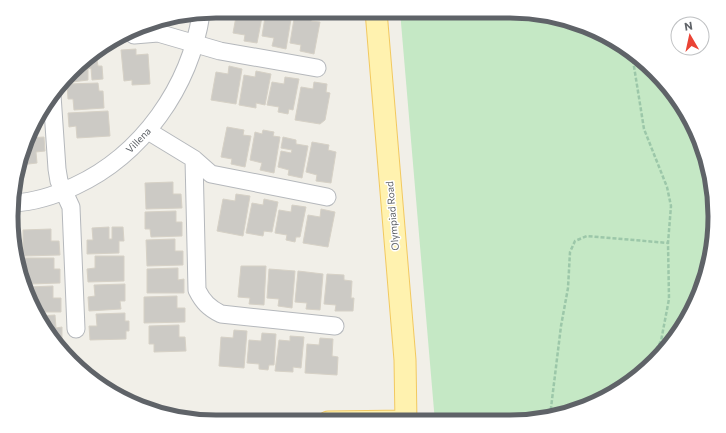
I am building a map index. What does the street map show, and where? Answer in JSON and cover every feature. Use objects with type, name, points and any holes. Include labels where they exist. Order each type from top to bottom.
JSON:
[{"type":"main road","name":"Olympiad Road","points":[[377,18],[405,360],[406,415]]},
{"type":"street","name":"Villena","points":[[18,202],[42,199],[64,191],[94,177],[122,156],[148,131],[168,102],[185,70],[194,44],[200,19]]},
{"type":"street","points":[[136,35],[158,34],[220,51],[317,68]]},
{"type":"street","points":[[53,104],[57,170],[71,207],[76,329]]},
{"type":"street","points":[[148,131],[194,159],[211,174],[327,197]]},
{"type":"street","points":[[194,159],[197,290],[202,300],[210,308],[221,314],[335,326]]},
{"type":"path","points":[[633,62],[644,129],[667,187],[671,206],[668,243],[669,299],[661,341],[655,352]]},
{"type":"path","points":[[551,410],[561,326],[568,288],[570,252],[575,241],[587,236],[668,243]]},
{"type":"green space","points":[[401,18],[522,18],[561,25],[585,33],[620,51],[650,76],[675,106],[688,129],[701,165],[708,204],[708,229],[704,255],[693,292],[675,327],[650,357],[620,382],[597,395],[561,408],[522,415],[434,415]]},
{"type":"building","points":[[236,18],[262,18],[257,43],[244,41],[245,35],[233,33]]},
{"type":"building","points":[[265,18],[291,18],[286,49],[272,46],[274,38],[262,36]]},
{"type":"building","points":[[294,18],[312,18],[311,21],[320,22],[314,54],[300,51],[301,45],[290,43]]},
{"type":"building","points":[[136,49],[136,55],[148,54],[150,84],[132,85],[132,80],[124,81],[121,50]]},
{"type":"building","points":[[97,58],[98,66],[102,66],[103,79],[92,80],[91,68],[88,69],[88,80],[72,82],[76,76]]},
{"type":"building","points":[[229,66],[242,69],[236,104],[211,100],[216,72],[228,74]]},
{"type":"building","points":[[256,71],[271,74],[265,105],[256,103],[256,108],[239,105],[244,75],[255,77]]},
{"type":"building","points":[[285,77],[299,79],[293,110],[289,109],[288,114],[278,112],[279,107],[267,105],[272,82],[284,84]]},
{"type":"building","points":[[314,82],[327,84],[326,92],[330,93],[325,120],[320,124],[295,120],[301,87],[313,89]]},
{"type":"building","points":[[98,83],[99,91],[103,91],[104,108],[74,110],[73,99],[68,99],[67,86],[69,84]]},
{"type":"building","points":[[108,111],[110,136],[77,138],[76,126],[69,127],[68,113]]},
{"type":"building","points":[[227,127],[244,130],[243,135],[251,136],[245,167],[231,164],[232,159],[221,157]]},
{"type":"building","points":[[263,130],[274,132],[273,136],[280,137],[274,173],[260,170],[262,163],[250,160],[255,132],[262,134]]},
{"type":"building","points":[[44,137],[45,151],[36,152],[37,163],[25,164],[33,141],[34,138]]},
{"type":"building","points":[[283,137],[296,140],[296,144],[308,146],[302,178],[288,175],[289,170],[278,167],[281,151],[291,153],[292,150],[281,148]]},
{"type":"building","points":[[312,142],[329,145],[328,150],[336,152],[331,183],[316,181],[317,175],[306,172]]},
{"type":"building","points":[[173,182],[173,194],[181,194],[182,208],[146,209],[145,183]]},
{"type":"building","points":[[236,194],[250,196],[243,236],[217,231],[223,199],[235,201]]},
{"type":"building","points":[[264,199],[278,202],[272,232],[264,231],[263,236],[246,233],[252,203],[263,205]]},
{"type":"building","points":[[292,205],[306,207],[300,237],[296,237],[295,242],[286,240],[287,235],[275,233],[279,210],[291,212]]},
{"type":"building","points":[[321,209],[335,212],[328,247],[303,243],[308,215],[320,217]]},
{"type":"building","points":[[176,211],[176,222],[182,222],[182,236],[151,237],[150,229],[145,229],[145,212]]},
{"type":"building","points":[[109,227],[109,239],[112,239],[112,227],[123,227],[124,241],[119,241],[119,253],[87,254],[87,240],[93,240],[92,228]]},
{"type":"building","points":[[51,229],[51,241],[59,241],[60,255],[23,256],[23,230]]},
{"type":"building","points":[[175,239],[175,251],[183,251],[183,265],[147,266],[146,240]]},
{"type":"building","points":[[95,256],[124,256],[124,281],[88,282],[87,269],[95,268]]},
{"type":"building","points":[[23,258],[54,258],[54,269],[60,269],[60,283],[30,284]]},
{"type":"building","points":[[241,266],[266,266],[264,305],[249,304],[250,298],[238,297]]},
{"type":"building","points":[[178,268],[178,280],[184,279],[184,293],[147,293],[147,269]]},
{"type":"building","points":[[269,269],[295,271],[292,308],[278,306],[279,299],[267,298]]},
{"type":"building","points":[[298,271],[323,274],[320,310],[306,309],[307,303],[295,302]]},
{"type":"building","points":[[327,274],[344,275],[344,280],[352,281],[351,298],[354,298],[353,311],[335,311],[336,305],[324,304]]},
{"type":"building","points":[[125,284],[125,301],[120,301],[121,309],[89,311],[88,297],[95,296],[94,285]]},
{"type":"building","points":[[53,286],[53,298],[61,298],[61,312],[43,312],[31,287]]},
{"type":"building","points":[[177,296],[177,308],[185,308],[185,322],[144,323],[144,297]]},
{"type":"building","points":[[125,313],[125,321],[129,321],[129,331],[126,331],[126,339],[90,340],[89,326],[97,326],[96,314]]},
{"type":"building","points":[[55,315],[56,328],[62,327],[62,341],[51,327],[45,316]]},
{"type":"building","points":[[179,325],[179,337],[185,337],[186,351],[154,352],[154,344],[149,344],[149,326]]},
{"type":"building","points":[[234,330],[247,331],[244,368],[219,366],[221,337],[233,338]]},
{"type":"building","points":[[262,333],[276,334],[274,365],[269,365],[268,370],[259,369],[259,364],[247,363],[249,340],[261,341]]},
{"type":"building","points":[[290,336],[304,337],[301,368],[293,367],[293,372],[275,371],[279,340],[290,341]]},
{"type":"building","points":[[320,338],[333,339],[332,356],[338,357],[337,375],[305,373],[307,344],[319,345]]}]
